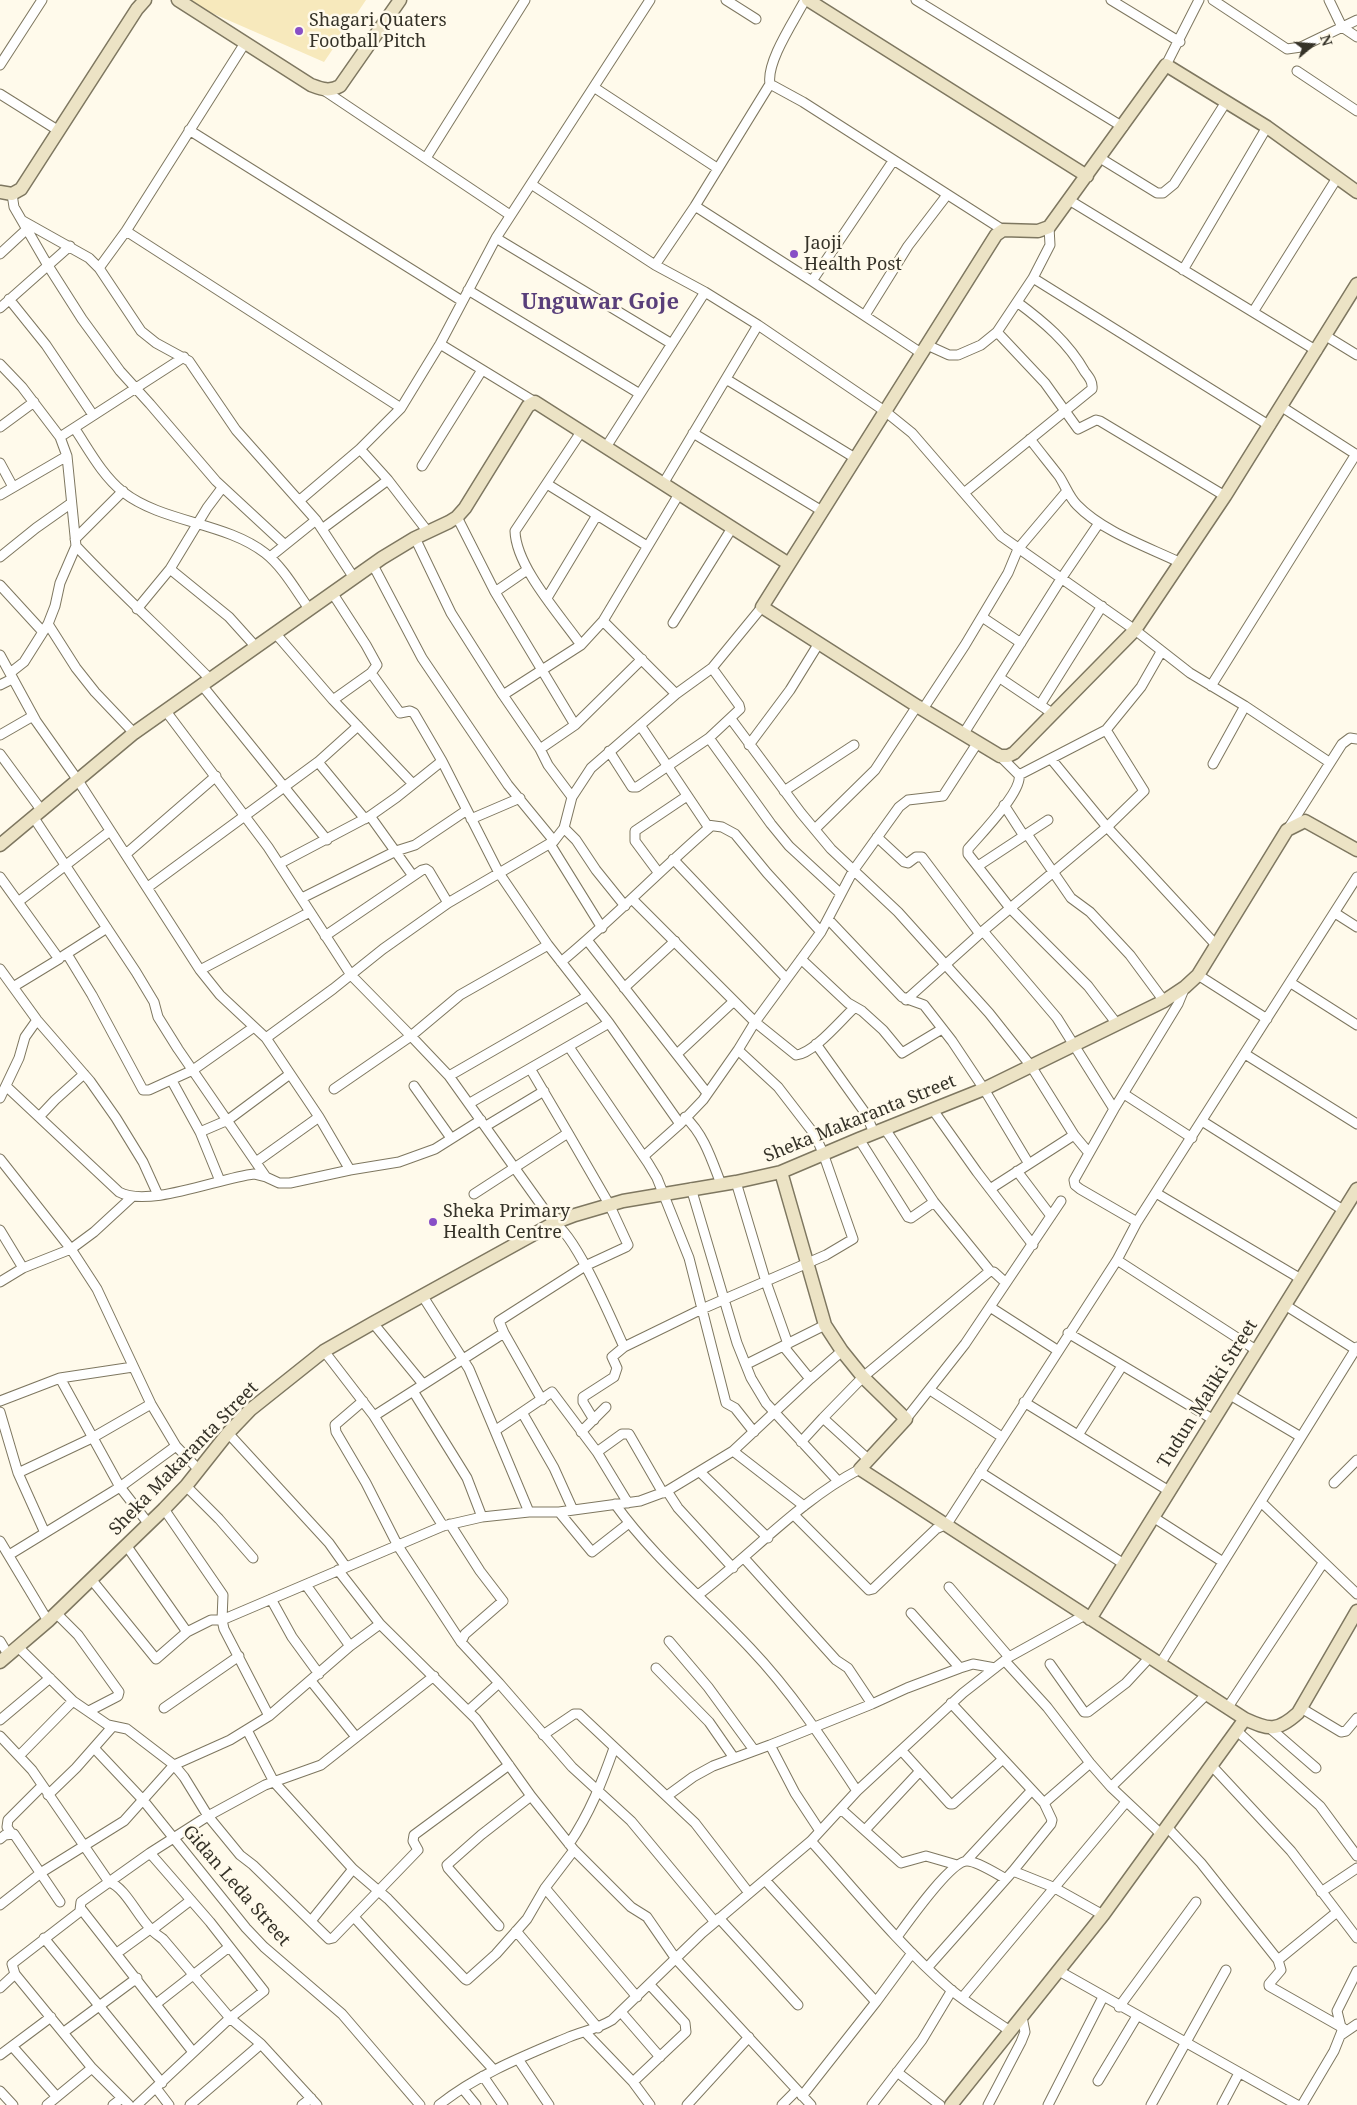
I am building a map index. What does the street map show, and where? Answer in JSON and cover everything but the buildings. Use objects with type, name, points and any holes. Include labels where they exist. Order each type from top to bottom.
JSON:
[{"type":"street","points":[[0,65],[42,0]]},
{"type":"street","points":[[145,0],[137,9],[21,188],[6,193],[47,264],[82,319],[120,371],[222,488],[284,544]]},
{"type":"street","points":[[178,0],[311,85],[325,91],[510,215]]},
{"type":"street","points":[[325,91],[340,86],[400,0]]},
{"type":"street","points":[[426,158],[525,0]]},
{"type":"street","points":[[300,500],[360,450],[401,408],[440,344],[510,215],[595,88],[650,0]]},
{"type":"street","points":[[726,0],[756,19]]},
{"type":"street","points":[[655,265],[770,84],[768,74],[773,62],[806,0],[1087,176]]},
{"type":"street","points":[[916,0],[1123,127]]},
{"type":"street","points":[[1112,0],[1180,42]]},
{"type":"street","points":[[694,206],[865,315],[924,349],[949,355],[958,355],[981,345],[997,332],[1033,278],[1050,245],[1050,227],[1166,65],[1180,42],[1199,0]]},
{"type":"street","points":[[1213,0],[1287,49],[1301,47],[1357,20]]},
{"type":"street","points":[[1329,0],[1342,27],[1357,37]]},
{"type":"street","points":[[99,268],[126,231],[245,43]]},
{"type":"street","points":[[1166,65],[1267,127],[1357,192]]},
{"type":"street","points":[[1297,71],[1357,111]]},
{"type":"street","points":[[770,84],[803,102],[892,161],[1003,230],[1038,231],[1050,227]]},
{"type":"street","points":[[595,88],[718,168]]},
{"type":"street","points":[[0,94],[59,131]]},
{"type":"street","points":[[1100,158],[1157,192],[1163,193],[1174,184],[1226,102]]},
{"type":"street","points":[[1183,270],[1267,127]]},
{"type":"street","points":[[189,130],[462,301]]},
{"type":"street","points":[[812,281],[892,161]]},
{"type":"street","points":[[1253,312],[1337,178]]},
{"type":"street","points":[[531,184],[655,265],[705,292],[758,325],[886,412],[912,433],[964,493],[980,515],[1001,536],[1102,606],[1161,652],[1329,762]]},
{"type":"street","points":[[865,315],[908,246],[947,195]]},
{"type":"street","points":[[1069,200],[1317,351]]},
{"type":"street","points":[[22,221],[70,246],[88,258],[99,268],[142,331],[156,343],[189,361],[236,430],[316,520],[354,578]]},
{"type":"street","points":[[0,254],[27,229]]},
{"type":"street","points":[[266,1038],[383,949],[448,903],[552,842],[564,828],[572,797],[591,768],[676,694],[712,668],[762,607],[996,235],[1003,230]]},
{"type":"street","points":[[126,231],[401,408]]},
{"type":"street","points":[[496,238],[672,344]]},
{"type":"street","points":[[0,308],[47,264],[70,246]]},
{"type":"street","points":[[1033,278],[1270,426]]},
{"type":"street","points":[[1000,756],[1008,756],[1014,753],[1135,630],[1270,426],[1357,284]]},
{"type":"street","points":[[468,290],[640,394]]},
{"type":"street","points":[[606,447],[705,292]]},
{"type":"street","points":[[9,299],[46,345],[93,415]]},
{"type":"street","points":[[964,493],[1090,392],[1093,386],[1074,354],[1063,341],[1017,302]]},
{"type":"street","points":[[663,484],[758,325]]},
{"type":"street","points":[[997,332],[1045,383],[1078,429],[1096,420],[1100,421],[1225,496]]},
{"type":"street","points":[[1326,336],[1357,355]]},
{"type":"street","points":[[440,344],[535,402],[789,564]]},
{"type":"street","points":[[60,437],[184,357]]},
{"type":"street","points":[[0,365],[34,402],[60,437],[67,456],[75,542],[137,609],[164,632],[205,681],[327,840]]},
{"type":"street","points":[[422,466],[482,370]]},
{"type":"street","points":[[726,379],[855,458]]},
{"type":"street","points":[[0,427],[34,402]]},
{"type":"street","points":[[0,844],[134,732],[205,681],[276,634],[373,565],[415,538],[457,517],[465,508],[528,406],[535,402]]},
{"type":"street","points":[[1211,686],[1356,455],[1282,407]]},
{"type":"street","points":[[75,428],[105,473],[123,491],[147,506],[247,542],[270,557],[281,569],[310,610]]},
{"type":"street","points":[[580,645],[527,570],[516,540],[515,531],[581,432]]},
{"type":"street","points":[[694,433],[822,511]]},
{"type":"street","points":[[1030,439],[1059,476],[1075,504],[1099,523],[1181,563]]},
{"type":"street","points":[[360,450],[388,480],[428,532]]},
{"type":"street","points":[[0,495],[67,456]]},
{"type":"street","points":[[0,463],[13,487]]},
{"type":"street","points":[[322,529],[388,480]]},
{"type":"street","points":[[547,484],[647,546]]},
{"type":"street","points":[[137,609],[170,569],[222,488]]},
{"type":"street","points":[[0,686],[24,662],[46,628],[75,542],[123,491]]},
{"type":"street","points":[[814,829],[875,770],[982,617],[1008,573],[1018,549],[1067,491]]},
{"type":"street","points":[[503,695],[580,645],[603,621],[679,494]]},
{"type":"street","points":[[0,557],[70,504]]},
{"type":"street","points":[[547,598],[597,515]]},
{"type":"street","points":[[457,517],[495,592],[575,725]]},
{"type":"street","points":[[270,557],[316,520]]},
{"type":"street","points":[[964,734],[1061,579],[1099,523]]},
{"type":"street","points":[[673,623],[732,528]]},
{"type":"street","points":[[415,538],[451,612],[503,695],[540,749],[548,765],[572,797]]},
{"type":"street","points":[[373,565],[422,658],[508,785],[520,798],[552,842],[602,928]]},
{"type":"street","points":[[170,569],[229,617],[256,647]]},
{"type":"street","points":[[495,592],[527,570]]},
{"type":"street","points":[[0,585],[46,628],[95,692],[134,732]]},
{"type":"street","points":[[333,594],[376,662],[376,668],[371,673],[334,700]]},
{"type":"street","points":[[1040,705],[1102,606]]},
{"type":"street","points":[[762,607],[1000,756],[1018,775],[1018,785],[968,849],[968,854],[1010,908],[1088,986],[1117,1024]]},
{"type":"street","points":[[982,617],[1021,643]]},
{"type":"street","points":[[603,621],[676,694]]},
{"type":"street","points":[[276,634],[334,700],[414,784]]},
{"type":"street","points":[[749,744],[790,690],[819,643]]},
{"type":"street","points":[[1018,775],[1052,760],[1106,730],[1141,687],[1161,652]]},
{"type":"street","points":[[0,655],[33,716],[77,779],[200,970],[220,995],[266,1038],[319,1117],[350,1170]]},
{"type":"street","points":[[540,749],[575,725],[642,659]]},
{"type":"street","points":[[609,751],[632,786],[640,786],[709,738],[740,709],[712,668]]},
{"type":"street","points":[[371,673],[400,713],[410,711],[414,713],[442,761],[499,873],[561,962],[682,1121],[695,1127],[709,1153],[721,1184]]},
{"type":"street","points":[[1000,678],[1052,713]]},
{"type":"street","points":[[1213,764],[1245,706]]},
{"type":"street","points":[[165,710],[245,815],[302,898],[351,975],[449,1076],[554,1223],[564,1231],[585,1266],[624,1347]]},
{"type":"street","points":[[0,735],[33,716]]},
{"type":"street","points":[[730,719],[814,829],[853,870],[898,912],[946,964],[1031,1066],[1074,1135],[1089,1153]]},
{"type":"street","points":[[640,725],[667,767],[710,827]]},
{"type":"street","points":[[148,887],[318,762],[358,726]]},
{"type":"street","points":[[906,1000],[981,932],[1107,827],[1144,789],[1106,730]]},
{"type":"street","points":[[1288,830],[1329,762],[1347,739],[1354,737],[1357,739]]},
{"type":"street","points":[[709,738],[789,846],[841,894]]},
{"type":"street","points":[[644,1156],[682,1121],[707,1093],[786,978],[821,932],[853,870],[899,806],[908,800],[943,796],[978,742]]},
{"type":"street","points":[[784,791],[854,745]]},
{"type":"street","points":[[0,754],[38,814],[65,865],[150,994],[158,1017],[266,1177]]},
{"type":"street","points":[[1052,760],[1107,827],[1216,945]]},
{"type":"street","points":[[279,864],[367,818],[442,761]]},
{"type":"street","points":[[318,762],[396,851],[413,876]]},
{"type":"street","points":[[126,854],[216,776]]},
{"type":"street","points":[[658,872],[635,841],[635,832],[687,796]]},
{"type":"street","points":[[302,898],[396,851],[415,846],[469,815],[520,798]]},
{"type":"street","points":[[1004,805],[1071,898],[1090,912],[1130,955],[1164,1001]]},
{"type":"street","points":[[978,866],[1048,820]]},
{"type":"street","points":[[1288,830],[1304,821],[1357,850]]},
{"type":"street","points":[[561,962],[602,928],[658,872],[710,827],[722,827],[736,834],[767,874],[821,932]]},
{"type":"street","points":[[564,828],[576,840],[596,870],[628,902],[675,941],[755,1022],[796,1055],[800,1055],[816,1044],[854,1008]]},
{"type":"street","name":"Sheka Makaranta Street","points":[[9,1655],[52,1617],[164,1509],[186,1486],[228,1433],[250,1410],[324,1351],[554,1223],[609,1204],[662,1193],[736,1182],[781,1172],[823,1153],[984,1089],[1164,1001],[1185,987],[1198,975],[1288,830]]},
{"type":"street","points":[[18,902],[110,831]]},
{"type":"street","points":[[877,837],[904,862],[908,863],[916,857],[922,857],[981,932],[1053,1013],[1114,1109]]},
{"type":"street","points":[[673,859],[786,978]]},
{"type":"street","points":[[325,936],[422,870],[426,869],[429,872],[448,903]]},
{"type":"street","points":[[0,876],[59,959]]},
{"type":"street","points":[[794,1515],[869,1590],[873,1589],[936,1529],[947,1524],[1357,877]]},
{"type":"street","points":[[200,970],[310,912]]},
{"type":"street","points":[[1335,913],[1357,927]]},
{"type":"street","points":[[828,919],[906,1000],[924,1005],[984,1089],[1029,1164]]},
{"type":"street","points":[[13,988],[107,928]]},
{"type":"street","points":[[588,940],[707,1093]]},
{"type":"street","points":[[624,988],[675,941]]},
{"type":"street","points":[[334,1089],[411,1036],[460,995],[548,944]]},
{"type":"street","points":[[67,954],[97,1004],[143,1090],[149,1090],[172,1081],[193,1070],[254,1027]]},
{"type":"street","points":[[801,959],[854,1008],[862,1011],[877,1024],[904,1054],[942,1029]]},
{"type":"street","points":[[0,969],[37,1020],[84,1074],[116,1118],[143,1162],[158,1195]]},
{"type":"street","points":[[1198,975],[1267,1019]]},
{"type":"street","points":[[1291,983],[1357,1025]]},
{"type":"street","points":[[1137,1222],[1075,1185],[1074,1180],[1114,1109],[1178,1004],[1185,987]]},
{"type":"street","points":[[449,1076],[588,996]]},
{"type":"street","points":[[677,1054],[734,1002]]},
{"type":"street","points":[[0,1098],[7,1087],[25,1038],[37,1020]]},
{"type":"street","points":[[470,1103],[531,1070],[609,1023]]},
{"type":"street","points":[[816,1044],[866,1114],[934,1202],[990,1271],[994,1272],[1006,1283]]},
{"type":"street","points":[[568,1047],[644,1156],[657,1178],[688,1258],[726,1403],[735,1408],[754,1432]]},
{"type":"street","points":[[594,1420],[583,1402],[583,1397],[614,1376],[617,1368],[612,1357],[624,1347],[702,1309],[808,1263],[851,1242],[853,1239],[815,1135],[778,1087],[738,1050]]},
{"type":"street","points":[[1245,1054],[1357,1124]]},
{"type":"street","points":[[531,1070],[609,1204],[628,1245],[585,1266],[499,1321],[542,1400]]},
{"type":"street","points":[[39,1117],[84,1074]]},
{"type":"street","points":[[200,1132],[228,1120],[290,1074]]},
{"type":"street","points":[[172,1081],[200,1132],[220,1181]]},
{"type":"street","points":[[414,1086],[451,1138]]},
{"type":"street","points":[[7,1087],[119,1192],[132,1197],[158,1195],[249,1175],[266,1177],[279,1183],[290,1184],[350,1170],[400,1162],[435,1149],[451,1138],[544,1091]]},
{"type":"street","points":[[1124,1094],[1192,1138]]},
{"type":"street","points":[[933,1110],[1033,1245]]},
{"type":"street","points":[[256,1162],[319,1117]]},
{"type":"street","points":[[1202,1121],[1344,1210]]},
{"type":"street","points":[[474,1194],[568,1132]]},
{"type":"street","points":[[990,1189],[1074,1135]]},
{"type":"street","points":[[858,1139],[908,1217],[911,1218],[934,1202]]},
{"type":"street","points":[[0,1159],[71,1248],[97,1289],[151,1404],[176,1446],[199,1470]]},
{"type":"street","points":[[1017,1171],[1051,1216]]},
{"type":"street","points":[[781,1172],[825,1325],[842,1352],[863,1377],[906,1419]]},
{"type":"street","points":[[736,1182],[786,1345],[810,1379]]},
{"type":"street","points":[[691,1188],[736,1343],[747,1364],[751,1378],[760,1394],[801,1442],[838,1481]]},
{"type":"street","name":"Tudun Maliki Street","points":[[1087,1617],[1124,1564],[1357,1189]]},
{"type":"street","points":[[1156,1193],[1301,1279]]},
{"type":"street","points":[[0,1282],[23,1268],[71,1248],[94,1232],[132,1197]]},
{"type":"street","points":[[698,1595],[733,1568],[804,1506],[838,1481],[860,1469],[906,1419],[965,1344],[1061,1201]]},
{"type":"street","points":[[0,1230],[23,1268]]},
{"type":"street","points":[[1116,1260],[1256,1350]]},
{"type":"street","points":[[801,1442],[863,1377],[990,1271]]},
{"type":"street","points":[[422,1296],[462,1359],[496,1430],[529,1512]]},
{"type":"street","points":[[1050,1664],[1084,1712],[1088,1712],[1155,1661],[1223,1562],[1356,1348],[1285,1305]]},
{"type":"street","points":[[990,1307],[1058,1350]]},
{"type":"street","points":[[373,1323],[423,1384]]},
{"type":"street","points":[[747,1364],[825,1325]]},
{"type":"street","points":[[374,1416],[504,1333]]},
{"type":"street","points":[[1068,1333],[1214,1420]]},
{"type":"street","points":[[324,1351],[374,1416],[446,1525],[503,1601],[464,1634],[461,1642]]},
{"type":"street","points":[[90,1579],[156,1659],[187,1632],[211,1620],[222,1620],[446,1525],[482,1517],[529,1512],[559,1512],[628,1503],[665,1492],[733,1452],[810,1379],[842,1352]]},
{"type":"street","points":[[1078,1435],[1122,1366]]},
{"type":"street","points":[[0,1401],[60,1378],[132,1367]]},
{"type":"street","points":[[60,1378],[120,1487],[148,1524]]},
{"type":"street","points":[[930,1390],[1002,1437]]},
{"type":"street","points":[[413,1391],[468,1478],[482,1517]]},
{"type":"street","points":[[496,1430],[523,1414],[552,1392],[597,1452],[628,1503]]},
{"type":"street","points":[[1230,1395],[1301,1437]]},
{"type":"street","points":[[363,1401],[334,1427],[398,1546],[461,1642],[572,1767],[630,1821],[718,1920],[798,2005]]},
{"type":"street","points":[[1024,1402],[1169,1491]]},
{"type":"street","points":[[18,1473],[92,1438],[151,1404]]},
{"type":"street","points":[[581,1432],[606,1407]]},
{"type":"street","points":[[0,1412],[4,1444],[45,1533]]},
{"type":"street","points":[[523,1414],[554,1468],[573,1510]]},
{"type":"street","points":[[823,1418],[868,1459]]},
{"type":"street","points":[[228,1433],[329,1543],[342,1569],[380,1624],[469,1710],[531,1796],[572,1847],[632,1907],[647,1918],[676,1959],[810,2105]]},
{"type":"street","points":[[597,1452],[622,1434],[629,1434],[665,1492],[733,1568]]},
{"type":"street","points":[[9,1555],[120,1487],[176,1446]]},
{"type":"street","points":[[733,1452],[804,1506]]},
{"type":"street","points":[[1334,1484],[1357,1460]]},
{"type":"street","points":[[860,1469],[1155,1661],[1208,1693],[1245,1719],[1264,1728],[1272,1729],[1316,1768]]},
{"type":"street","points":[[700,1472],[768,1538]]},
{"type":"street","points":[[980,1472],[1124,1564]]},
{"type":"street","points":[[186,1486],[219,1519],[252,1558]]},
{"type":"street","points":[[1261,1502],[1357,1594]]},
{"type":"street","points":[[615,1504],[628,1523],[646,1543],[752,1650],[814,1726],[856,1791]]},
{"type":"street","points":[[164,1509],[223,1595],[222,1620],[269,1716]]},
{"type":"street","points":[[559,1512],[592,1552],[628,1523]]},
{"type":"street","points":[[1153,1517],[1223,1562]]},
{"type":"street","points":[[0,1541],[52,1617],[78,1635],[119,1692],[118,1696],[89,1711]]},
{"type":"street","points":[[126,1545],[187,1632]]},
{"type":"street","points":[[744,1558],[836,1660],[848,1668],[872,1704]]},
{"type":"street","points":[[1228,1706],[1323,1562]]},
{"type":"street","points":[[306,1585],[350,1646]]},
{"type":"street","points":[[950,1587],[1047,1707],[1090,1764],[1126,1802],[1201,1863],[1278,1960],[1281,1970],[1269,1984],[1270,1986],[1342,2031]]},
{"type":"street","points":[[271,1599],[292,1637],[319,1674]]},
{"type":"street","points":[[1272,1729],[1291,1719],[1301,1708],[1357,1612]]},
{"type":"street","points":[[911,1613],[960,1668]]},
{"type":"street","points":[[439,2105],[493,2070],[598,2028],[621,2012],[718,1920],[811,1841],[842,1810],[856,1791],[902,1751],[952,1703],[1007,1659],[1087,1617]]},
{"type":"street","points":[[0,1905],[42,1872],[119,1824],[174,1765],[223,1744],[269,1716],[350,1646],[380,1624]]},
{"type":"street","points":[[0,1641],[9,1655],[50,1678],[73,1701],[108,1725],[127,1730],[174,1765],[184,1777],[208,1816],[240,1855],[331,1939],[418,1850],[413,1841],[414,1835],[509,1765]]},
{"type":"street","points":[[669,1641],[708,1687],[754,1750]]},
{"type":"street","points":[[164,1708],[239,1656]]},
{"type":"street","points":[[667,1796],[693,1777],[713,1766],[754,1750],[770,1746],[907,1688],[973,1664],[996,1668]]},
{"type":"street","points":[[656,1668],[709,1722],[734,1758]]},
{"type":"street","points":[[129,2105],[92,2068],[15,1974],[12,1964],[80,1910],[81,1902],[150,1853],[208,1816],[258,1788],[320,1765],[434,1676]]},
{"type":"street","points":[[0,1720],[50,1678]]},
{"type":"street","points":[[311,1680],[356,1737]]},
{"type":"street","points":[[469,1710],[499,1683]]},
{"type":"street","points":[[1111,1787],[1208,1693]]},
{"type":"street","points":[[19,1756],[73,1701]]},
{"type":"street","points":[[927,1968],[1052,1824],[1044,1803],[952,1703]]},
{"type":"street","points":[[1301,1708],[1341,1732],[1346,1732],[1357,1718]]},
{"type":"street","points":[[543,1735],[577,1713],[695,1823],[749,1893]]},
{"type":"street","points":[[951,2105],[1103,1915],[1245,1719]]},
{"type":"street","points":[[48,1795],[113,1726]]},
{"type":"street","points":[[247,1730],[274,1782],[353,1869],[378,1891],[467,1980],[496,1954],[527,1919],[572,1847],[599,1791],[614,1748]]},
{"type":"street","points":[[1237,1731],[1320,1806],[1357,1856]]},
{"type":"street","points":[[0,1736],[32,1770],[82,1846],[109,1882],[122,1892],[151,1929],[163,1939],[230,2018],[261,2044],[317,2105]]},
{"type":"street","points":[[770,1746],[795,1793],[820,1831]]},
{"type":"street","name":"Gidan Leda Street","points":[[94,1748],[143,1800],[172,1839],[246,1928],[271,1953],[342,2014],[420,2105]]},
{"type":"street","points":[[902,1751],[948,1802],[953,1804],[1003,1759]]},
{"type":"street","points":[[1044,1803],[1090,1764]]},
{"type":"street","points":[[1212,1766],[1291,1851],[1357,1938]]},
{"type":"street","points":[[864,1830],[920,1771]]},
{"type":"street","points":[[42,1786],[8,1820],[7,1827],[16,1836],[42,1872],[60,1902]]},
{"type":"street","points":[[897,1937],[939,1882],[957,1865],[966,1861],[1032,1790]]},
{"type":"street","points":[[499,1926],[447,1865],[481,1835],[531,1796]]},
{"type":"street","points":[[962,1998],[998,1958],[1053,1888],[1126,1802]]},
{"type":"street","points":[[842,1810],[901,1863],[926,1856],[957,1865]]},
{"type":"street","points":[[0,1839],[11,1833]]},
{"type":"street","points":[[811,1841],[927,1968],[962,1998],[1010,2031]]},
{"type":"street","points":[[138,2105],[230,2018],[264,1992],[191,1900],[150,1853]]},
{"type":"street","points":[[966,1861],[1006,1879]]},
{"type":"street","points":[[1321,1892],[1357,1868]]},
{"type":"street","points":[[311,1921],[353,1869]]},
{"type":"street","points":[[1013,1871],[1053,1888],[1103,1915]]},
{"type":"street","points":[[766,1880],[876,2002]]},
{"type":"street","points":[[545,1888],[637,1997]]},
{"type":"street","points":[[117,1953],[191,1900]]},
{"type":"street","points":[[1119,2006],[1196,1902]]},
{"type":"street","points":[[80,1910],[83,1911],[137,1978],[193,2052]]},
{"type":"street","points":[[1278,1960],[1337,1912]]},
{"type":"street","points":[[354,1917],[493,2070]]},
{"type":"street","points":[[516,1931],[598,2028]]},
{"type":"street","points":[[44,1938],[99,2006],[159,2086],[169,2105]]},
{"type":"street","points":[[156,2004],[229,1947]]},
{"type":"street","points":[[782,2105],[799,2093],[876,2002],[912,1953]]},
{"type":"street","points":[[1151,2105],[1226,1970]]},
{"type":"street","points":[[1059,1971],[1297,2105]]},
{"type":"street","points":[[1302,2105],[1334,2051],[1342,2031],[1337,2011],[1357,1971]]},
{"type":"street","points":[[0,1988],[15,1974]]},
{"type":"street","points":[[64,2032],[137,1978]]},
{"type":"street","points":[[634,2082],[686,2032],[686,2028],[650,1985]]},
{"type":"street","points":[[872,2105],[922,2040],[952,1990]]},
{"type":"street","points":[[1048,2105],[1103,1997]]},
{"type":"street","points":[[621,2012],[660,2057]]},
{"type":"street","points":[[1098,2081],[1136,2016]]},
{"type":"street","points":[[0,2055],[51,2017]]},
{"type":"street","points":[[988,2105],[1025,2032],[1022,2017]]},
{"type":"street","points":[[1342,2031],[1357,2024]]},
{"type":"street","points":[[585,2032],[634,2082],[650,2105]]},
{"type":"street","points":[[687,2105],[749,2037]]},
{"type":"street","points":[[190,2105],[261,2044]]},
{"type":"street","points":[[12,2046],[57,2097]]},
{"type":"street","points":[[518,2059],[550,2105]]},
{"type":"street","points":[[47,2105],[92,2068]]},
{"type":"street","points":[[897,2072],[940,2105]]},
{"type":"street","points":[[1222,2105],[1239,2073]]},
{"type":"street","points":[[483,2076],[503,2105]]},
{"type":"street","points":[[463,2088],[476,2105]]},
{"type":"street","points":[[0,2091],[13,2105]]},
{"type":"street","points":[[113,2105],[122,2098]]},
{"type":"street","points":[[302,2105],[311,2098]]},
{"type":"shaded area","name":"Shagari Quaters Football Pitch","points":[[182,0],[366,0],[324,62]]},
{"type":"place","name":"Shagari Quaters Football Pitch","points":[[299,31]]},
{"type":"place","name":"Jaoji Health Post","points":[[794,254]]},
{"type":"place","name":"Sheka Primary Health Centre","points":[[433,1222]]},
{"type":"district","name":"Unguwar Goje","points":[[600,303]]}]
